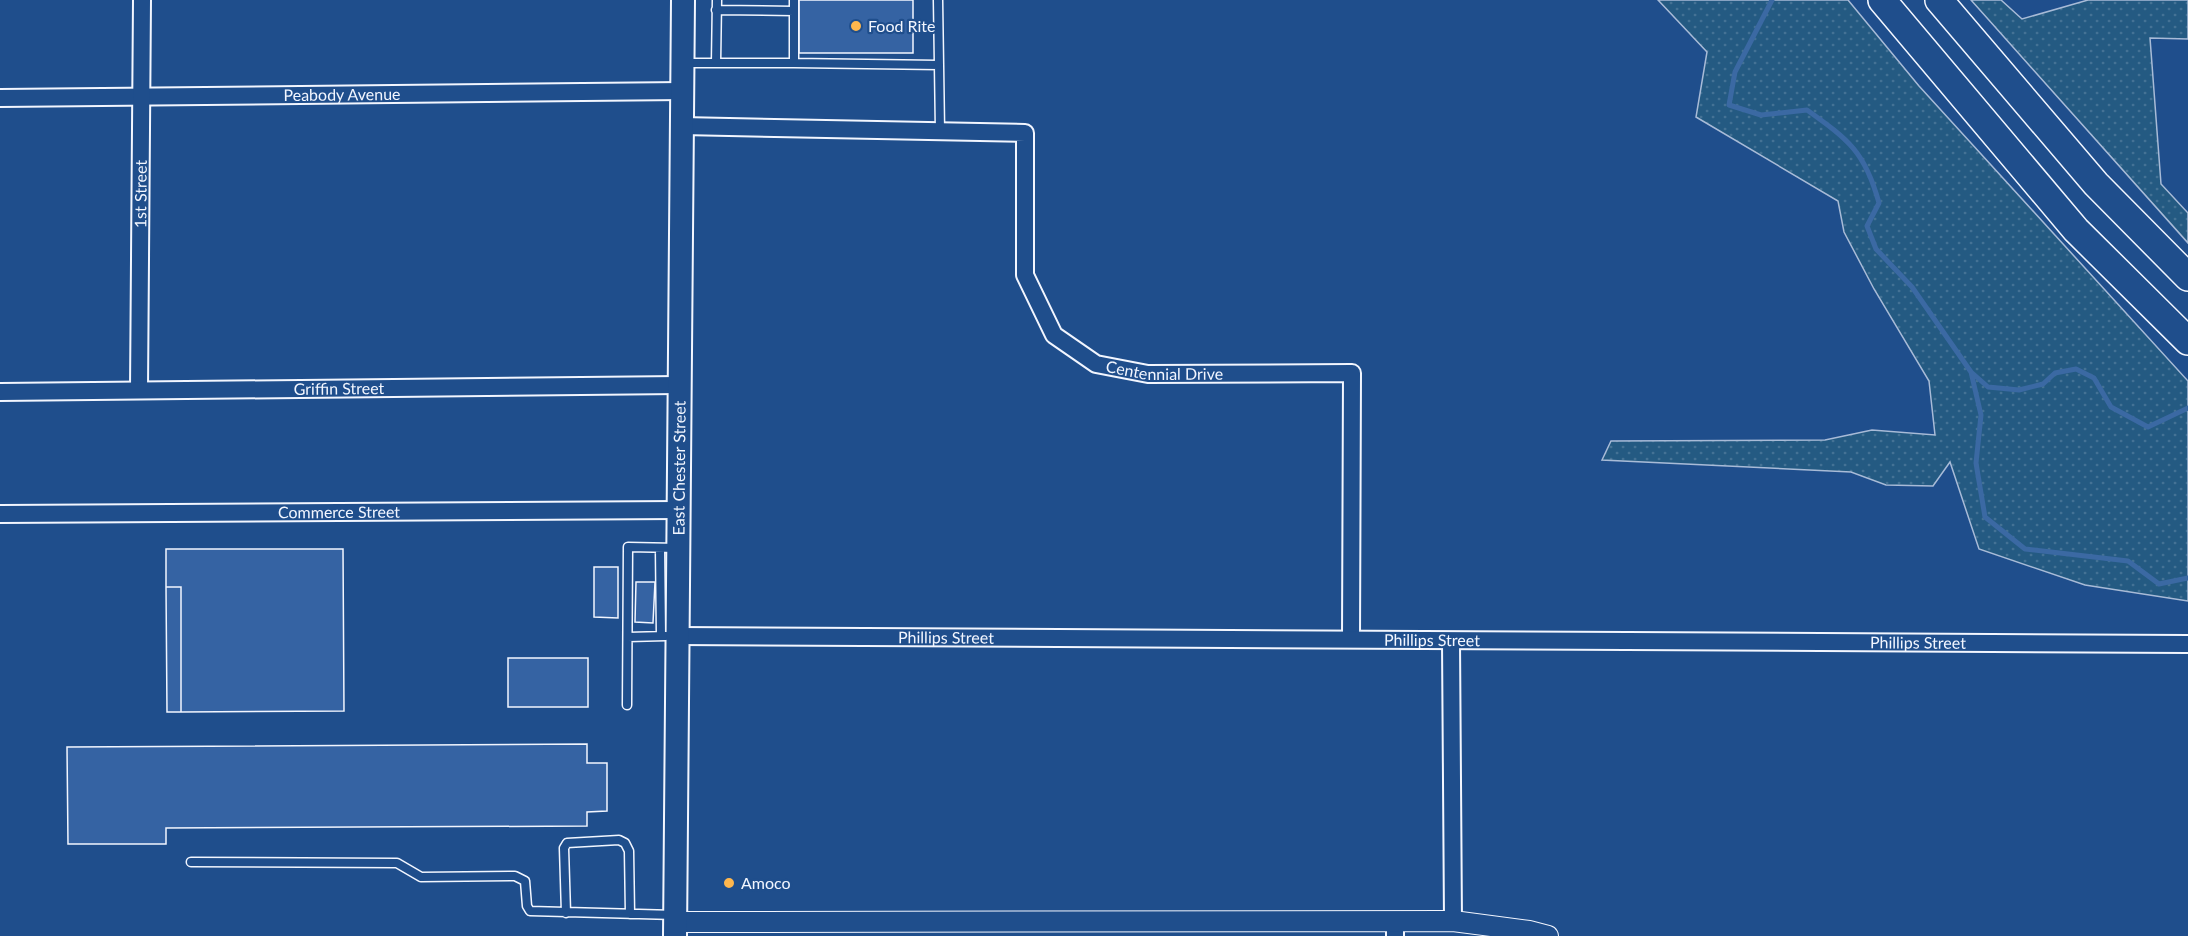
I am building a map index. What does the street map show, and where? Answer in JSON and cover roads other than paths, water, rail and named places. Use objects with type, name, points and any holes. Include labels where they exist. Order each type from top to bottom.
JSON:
[{"type":"highway","points":[[1882,0],[2076,230],[2188,341]]},
{"type":"highway","points":[[1939,0],[2096,184],[2188,277]]},
{"type":"main road","name":"East Chester Street","points":[[676,924],[669,548],[678,510],[683,0]]},
{"type":"street","name":"1st Street","points":[[139,389],[142,0]]},
{"type":"street","name":"Peabody Avenue","points":[[0,98],[682,92]]},
{"type":"street","name":"Centennial Drive","points":[[682,126],[1025,133],[1025,275],[1054,335],[1096,364],[1148,374],[1352,373],[1351,639]]},
{"type":"street","name":"Griffin Street","points":[[0,392],[679,385]]},
{"type":"street","name":"Commerce Street","points":[[0,514],[678,510]]},
{"type":"street","name":"Phillips Street","points":[[669,636],[1351,639],[1451,642],[2188,644]]},
{"type":"street","points":[[1451,642],[1453,921]]},
{"type":"street","points":[[676,924],[1395,930],[1453,921],[1529,931],[1548,936]]},
{"type":"lane","points":[[716,63],[717,0]]},
{"type":"lane","points":[[794,0],[794,63]]},
{"type":"lane","points":[[938,0],[940,131]]},
{"type":"lane","points":[[717,10],[794,11]]},
{"type":"lane","points":[[683,63],[939,65]]},
{"type":"lane","points":[[627,705],[628,547],[669,548]]},
{"type":"lane","points":[[628,637],[669,636]]},
{"type":"lane","points":[[566,913],[564,848],[567,843],[619,840],[629,851],[630,914]]},
{"type":"lane","points":[[191,862],[397,863],[421,877],[515,876],[525,881],[527,906],[530,911],[630,914],[676,924]]},
{"type":"waterway","points":[[1772,0],[1735,72],[1729,105],[1761,115],[1807,110],[1845,139],[1861,159],[1868,171],[1879,203],[1867,226],[1876,249],[1912,287],[1971,372],[1981,415],[1976,463],[1985,517],[2025,549],[2128,561],[2159,584],[2188,578]]},
{"type":"waterway","points":[[1971,372],[1988,387],[2019,390],[2043,384],[2055,373],[2076,369],[2094,378],[2111,407],[2148,427],[2188,408]]},
{"type":"place","name":"Food Rite","points":[[856,26]]},
{"type":"place","name":"Amoco","points":[[729,883]]}]
